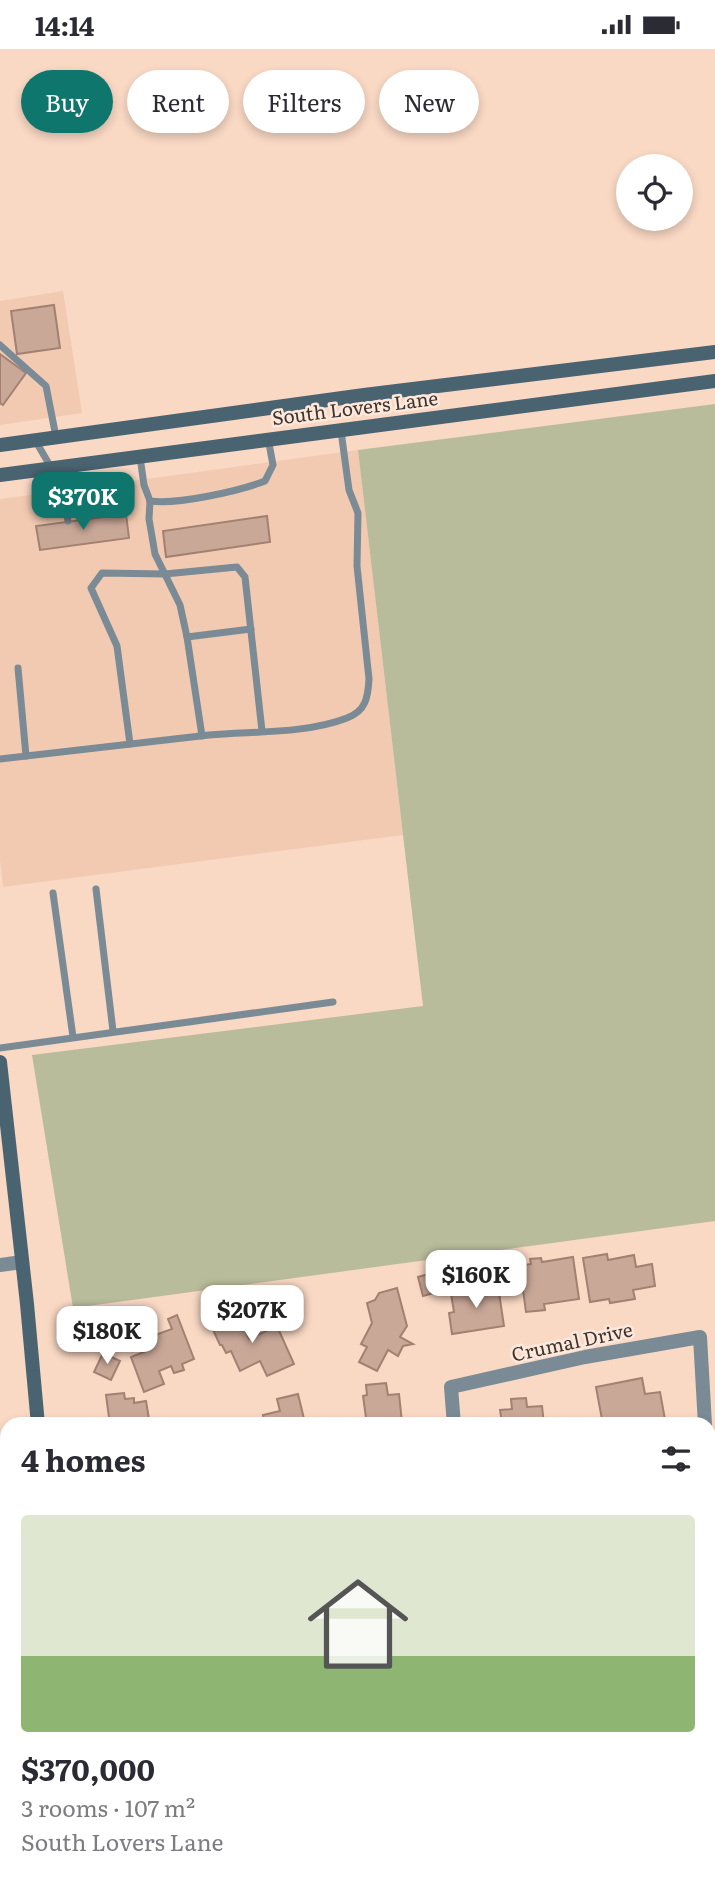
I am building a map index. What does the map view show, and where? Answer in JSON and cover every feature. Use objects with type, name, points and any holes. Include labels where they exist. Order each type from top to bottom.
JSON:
[{"type":"main road","name":"South Lovers Lane","points":[[0,445],[364,395],[715,352]]},
{"type":"main road","name":"South Lovers Lane","points":[[0,475],[715,381]]},
{"type":"main road","points":[[0,1062],[37,1417]]},
{"type":"main road","points":[[27,1304],[47,1417]]},
{"type":"street","points":[[0,1265],[22,1262]]},
{"type":"street","name":"Crumal Drive","points":[[453,1417],[451,1387],[585,1357],[700,1337],[705,1417]]},
{"type":"lane","points":[[0,345],[47,386],[56,437]]},
{"type":"lane","points":[[0,759],[323,724],[348,717],[362,708],[368,697],[369,680],[357,566],[358,513],[349,490],[340,429]]},
{"type":"lane","points":[[150,501],[174,501],[265,481],[273,465],[268,438]]},
{"type":"lane","points":[[36,440],[60,481],[68,521]]},
{"type":"lane","points":[[140,456],[146,496],[150,501],[151,537],[155,554],[180,605],[202,736]]},
{"type":"lane","points":[[130,744],[117,646],[91,588],[102,573],[165,574],[237,567],[245,577],[262,731]]},
{"type":"lane","points":[[187,637],[251,629]]},
{"type":"lane","points":[[18,669],[26,756]]},
{"type":"lane","points":[[96,889],[113,1031]]},
{"type":"lane","points":[[53,893],[74,1037]]},
{"type":"lane","points":[[0,1048],[333,1002]]},
{"type":"shaded area","points":[[63,291],[82,413],[0,425],[0,301]]},
{"type":"shaded area","points":[[358,450],[403,835],[3,887],[0,860],[0,499]]},
{"type":"green space","points":[[715,404],[715,1221],[73,1308],[32,1055],[423,1006],[358,450]]},
{"type":"building","points":[[54,305],[60,348],[17,354],[11,311]]},
{"type":"building","points":[[0,354],[26,373],[3,405],[0,403]]},
{"type":"building","points":[[126,514],[129,538],[40,550],[36,526]]},
{"type":"building","points":[[267,516],[270,542],[166,557],[163,531]]},
{"type":"building","points":[[607,1254],[608,1260],[634,1255],[636,1267],[652,1264],[655,1286],[633,1290],[635,1299],[610,1303],[609,1299],[590,1302],[583,1258]]},
{"type":"building","points":[[573,1257],[579,1299],[544,1304],[545,1310],[526,1312],[523,1290],[510,1292],[507,1268],[531,1264],[530,1259],[541,1258],[542,1262]]},
{"type":"building","points":[[449,1268],[455,1287],[423,1296],[418,1277]]},
{"type":"building","points":[[498,1286],[504,1326],[452,1334],[449,1313],[454,1312],[451,1294]]},
{"type":"building","points":[[397,1288],[407,1326],[400,1337],[413,1344],[403,1346],[398,1356],[388,1350],[377,1371],[359,1362],[367,1347],[361,1344],[372,1323],[367,1303],[375,1300],[379,1293]]},
{"type":"building","points":[[226,1311],[233,1325],[241,1322],[249,1339],[277,1326],[294,1364],[267,1376],[260,1361],[240,1371],[231,1351],[226,1353],[220,1345],[208,1319]]},
{"type":"building","points":[[177,1315],[194,1359],[182,1364],[184,1370],[174,1373],[171,1366],[159,1371],[164,1384],[144,1392],[131,1357],[149,1350],[144,1339],[172,1329],[168,1319]]},
{"type":"building","points":[[103,1353],[120,1361],[111,1380],[94,1372]]},
{"type":"building","points":[[642,1378],[645,1394],[660,1392],[665,1417],[602,1417],[596,1387]]},
{"type":"building","points":[[386,1383],[388,1395],[399,1394],[401,1417],[366,1417],[363,1396],[367,1395],[366,1385]]},
{"type":"building","points":[[124,1393],[125,1399],[134,1398],[134,1403],[146,1401],[149,1417],[109,1417],[106,1395]]},
{"type":"building","points":[[298,1394],[304,1417],[263,1417],[280,1411],[277,1399]]},
{"type":"building","points":[[526,1398],[527,1407],[542,1406],[543,1417],[501,1417],[500,1410],[512,1409],[511,1399]]}]
